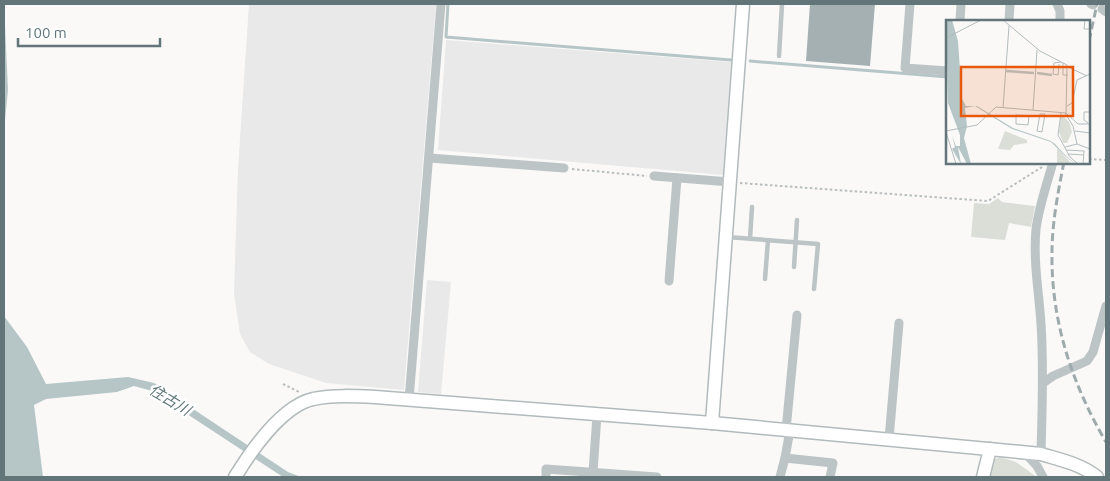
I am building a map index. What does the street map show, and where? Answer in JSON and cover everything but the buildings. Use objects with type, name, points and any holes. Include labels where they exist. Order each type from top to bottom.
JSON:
[{"type":"street","points":[[409,400],[441,4]]},
{"type":"street","points":[[712,423],[743,4]]},
{"type":"street","points":[[910,4],[905,68],[946,71]]},
{"type":"street","points":[[960,20],[961,4]]},
{"type":"street","points":[[1009,20],[1010,4]]},
{"type":"street","points":[[1057,4],[1060,11],[1060,20]]},
{"type":"street","points":[[428,158],[564,168]]},
{"type":"street","points":[[1041,454],[1043,383],[1041,325],[1035,251],[1036,227],[1053,164]]},
{"type":"street","points":[[654,176],[730,182]]},
{"type":"street","points":[[669,281],[677,178]]},
{"type":"street","points":[[1043,383],[1087,361],[1093,352],[1106,306]]},
{"type":"street","points":[[780,477],[788,430],[797,315]]},
{"type":"street","points":[[889,440],[899,323]]},
{"type":"street","points":[[236,475],[275,423],[295,407],[312,400],[340,396],[712,423],[1041,454],[1074,464],[1088,470],[1097,477]]},
{"type":"street","points":[[591,474],[597,415]]},
{"type":"street","points":[[983,477],[990,449]]},
{"type":"street","points":[[1025,453],[1037,466],[1043,477]]},
{"type":"street","points":[[784,458],[833,463],[830,477]]},
{"type":"street","points":[[546,477],[546,469],[591,474],[657,477]]},
{"type":"lane","points":[[778,56],[782,4]]},
{"type":"lane","points":[[1092,4],[1105,10]]},
{"type":"lane","points":[[750,239],[752,207]]},
{"type":"lane","points":[[794,267],[797,220]]},
{"type":"lane","points":[[726,237],[818,244],[814,289]]},
{"type":"lane","points":[[765,279],[768,240]]},
{"type":"path","points":[[1090,159],[1106,160]]},
{"type":"path","points":[[730,182],[988,201],[1050,164]]},
{"type":"path","points":[[564,168],[654,176]]},
{"type":"path","points":[[283,384],[312,400]]},
{"type":"shaded area","points":[[249,4],[436,4],[404,390],[326,383],[269,364],[250,352],[240,334],[234,294],[238,169]]},
{"type":"shaded area","points":[[446,40],[731,62],[723,175],[438,150]]},
{"type":"shaded area","points":[[998,198],[1002,202],[1035,206],[1031,227],[1009,223],[1005,240],[971,237],[974,203],[989,204]]},
{"type":"shaded area","points":[[427,280],[451,282],[441,394],[418,392]]},
{"type":"shaded area","points":[[1000,457],[1016,462],[1037,477],[989,477],[993,460]]},
{"type":"water","points":[[4,4],[8,90],[4,130]]},
{"type":"water","name":"住古川","points":[[4,316],[27,347],[46,384],[128,377],[154,383],[288,472],[301,477],[283,477],[152,391],[134,386],[117,392],[46,399],[34,405],[43,477],[4,477]]},
{"type":"waterway","points":[[448,4],[446,37],[731,60]]},
{"type":"waterway","points":[[750,61],[946,77]]},
{"type":"railway","points":[[1090,36],[1097,4]]},
{"type":"railway","points":[[1064,164],[1052,242],[1055,303],[1066,351],[1074,375],[1083,398],[1106,442]]}]
